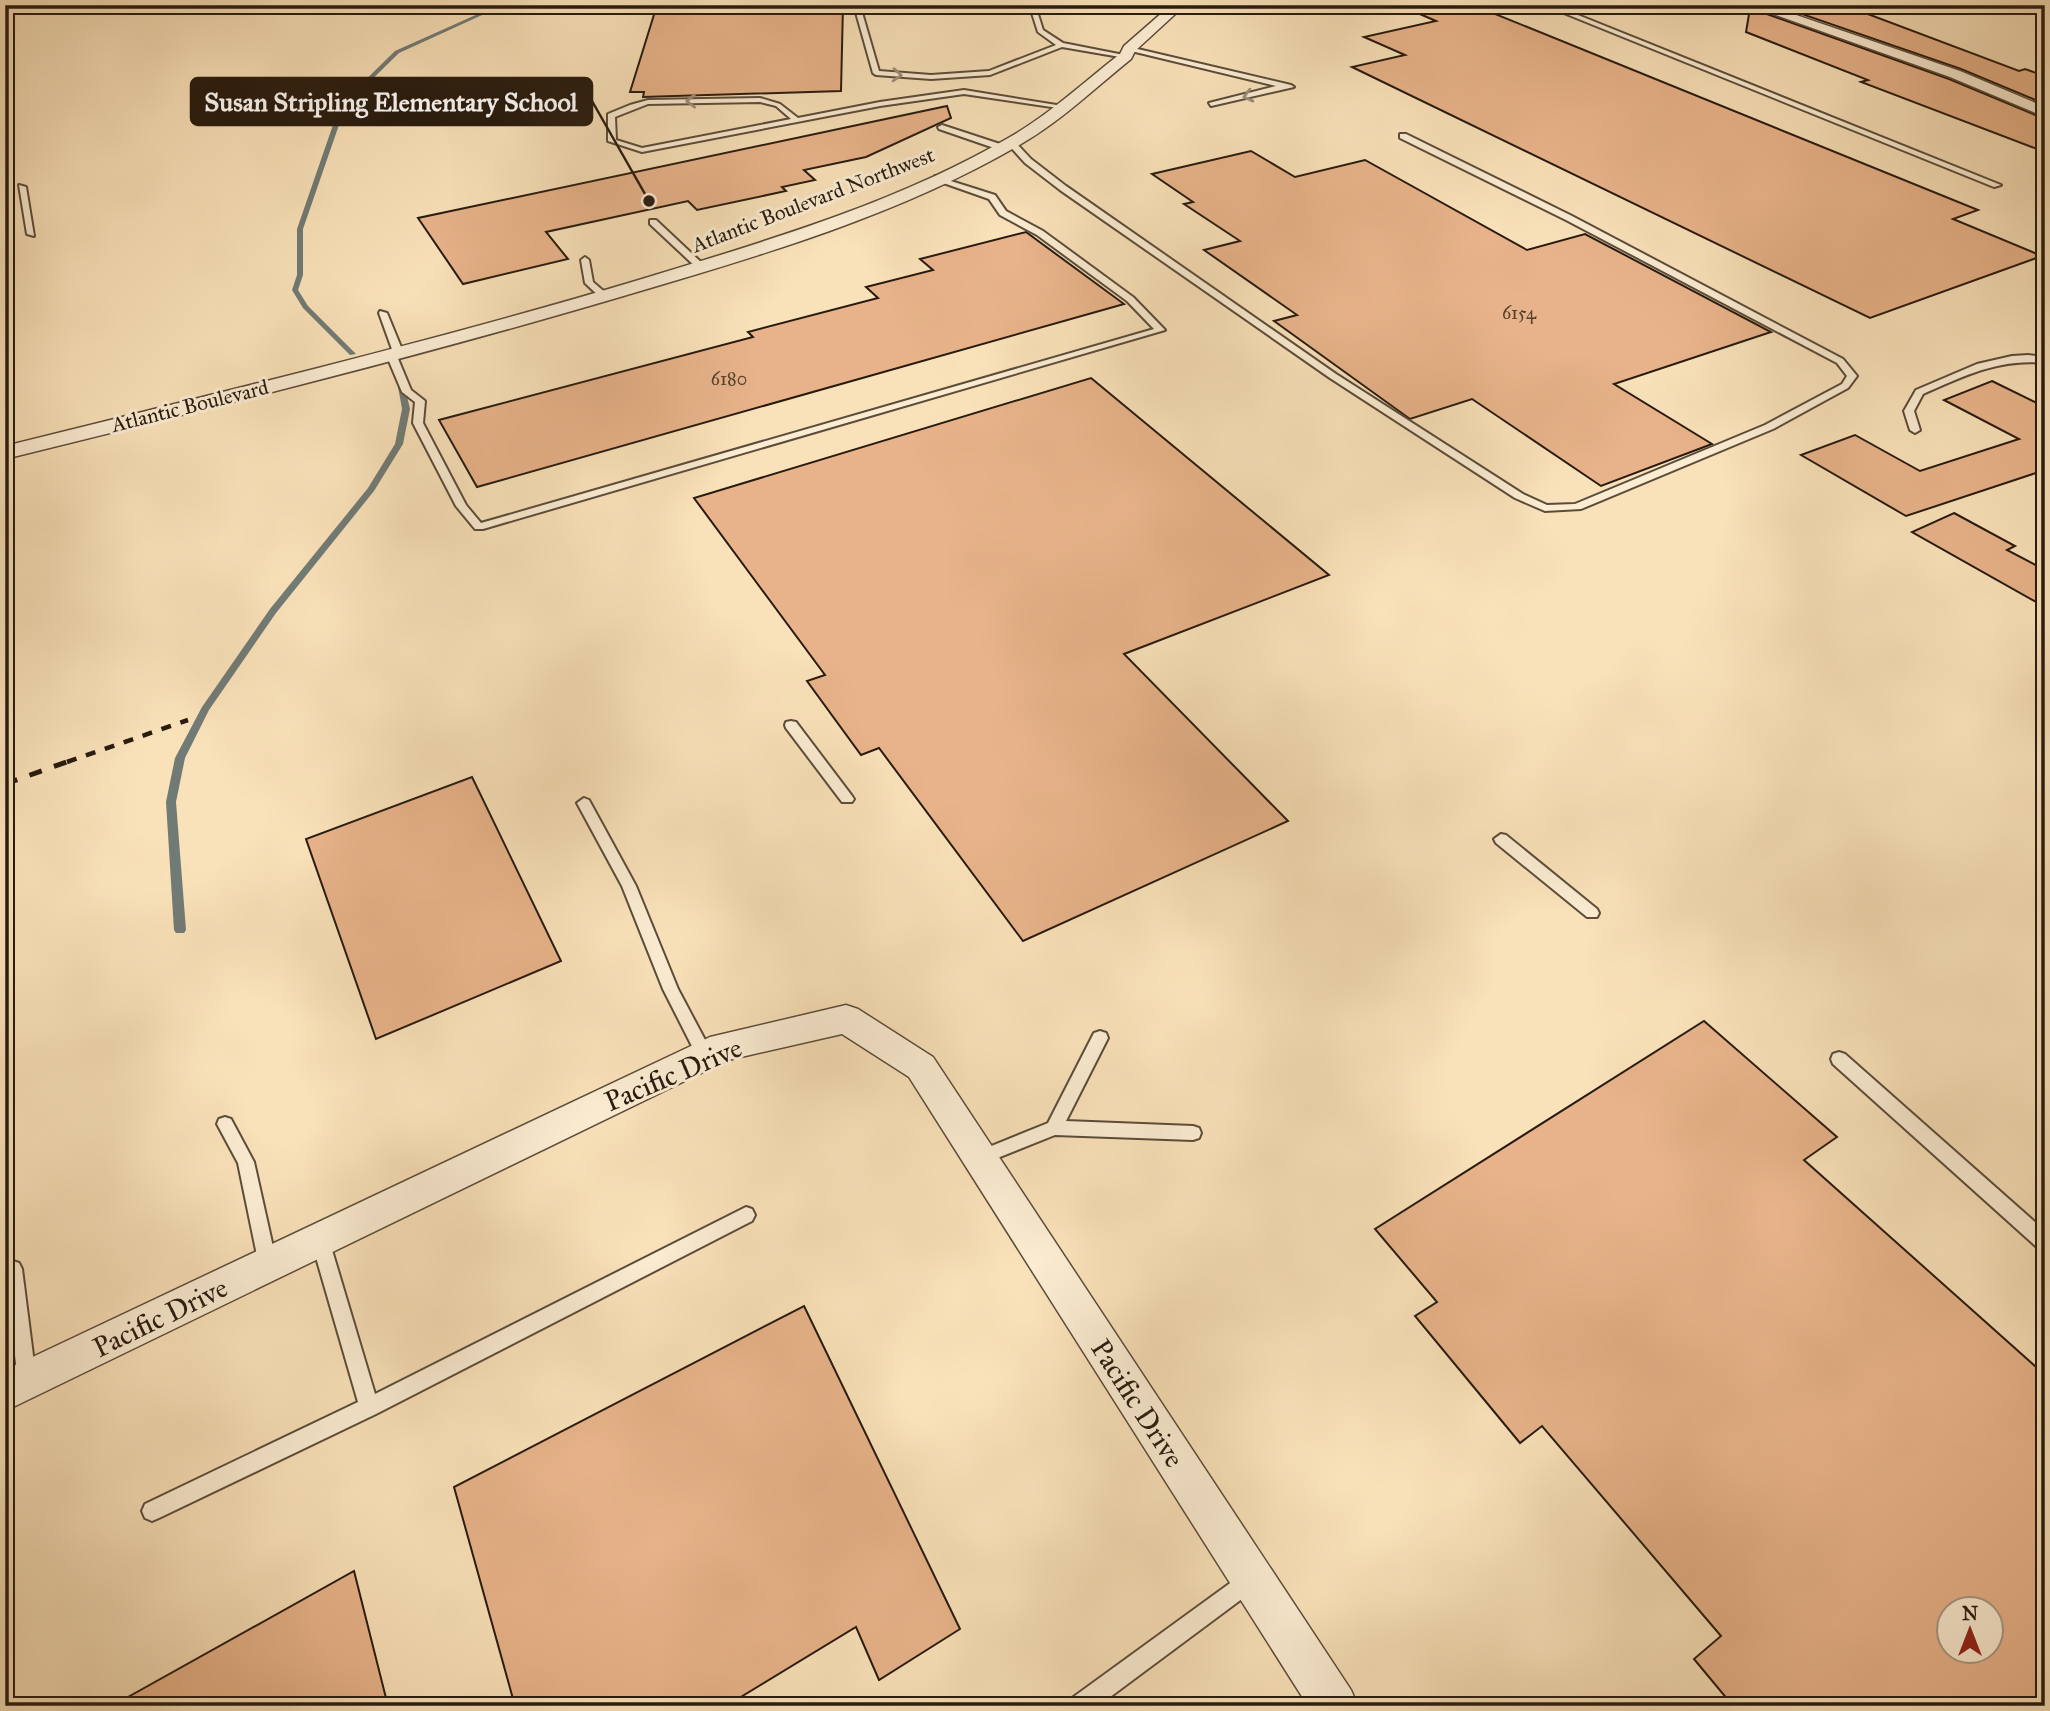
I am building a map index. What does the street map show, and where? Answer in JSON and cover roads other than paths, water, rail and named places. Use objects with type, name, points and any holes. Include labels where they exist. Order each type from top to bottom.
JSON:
[{"type":"street","name":"Atlantic Boulevard Northwest","points":[[388,355],[501,328],[757,250],[938,178],[1007,146],[1065,107],[1179,5]]},
{"type":"street","points":[[1754,5],[1955,74],[2045,113]]},
{"type":"street","name":"Atlantic Boulevard","points":[[5,453],[388,355]]},
{"type":"street","name":"Pacific Drive","points":[[16,1386],[722,1047],[846,1019],[921,1067],[1335,1706]]},
{"type":"lane","points":[[862,5],[858,9],[876,73],[931,77],[990,73],[1060,45]]},
{"type":"lane","points":[[1027,5],[1034,9],[1040,31],[1060,45],[1128,53],[1287,86],[1212,104]]},
{"type":"lane","points":[[1547,5],[1997,185]]},
{"type":"lane","points":[[796,120],[778,105],[760,100],[648,102],[632,106],[611,117],[611,130],[612,141],[642,150],[796,120],[964,92],[1065,107]]},
{"type":"lane","points":[[942,127],[1007,146],[1333,376],[1464,462],[1545,508],[1577,507],[1769,427],[1845,386],[1852,376],[1840,361],[1569,218],[1403,136]]},
{"type":"lane","points":[[383,313],[388,355],[407,392],[420,401],[418,423],[460,506],[479,527],[1160,330],[1130,299],[1040,233],[1003,213],[992,197],[938,178]]},
{"type":"lane","points":[[22,187],[31,234]]},
{"type":"lane","points":[[653,222],[701,267]]},
{"type":"lane","points":[[585,260],[589,283],[604,296]]},
{"type":"lane","points":[[1914,430],[1909,411],[1919,392],[2007,358],[2025,356],[2045,360]]},
{"type":"lane","points":[[791,725],[847,799]]},
{"type":"lane","points":[[584,803],[629,886],[671,989],[705,1055]]},
{"type":"lane","points":[[1501,839],[1592,913]]},
{"type":"lane","points":[[1054,1128],[1100,1038]]},
{"type":"lane","points":[[1839,1059],[2045,1243]]},
{"type":"lane","points":[[225,1124],[246,1162],[268,1265]]},
{"type":"lane","points":[[980,1158],[1054,1128],[1193,1133]]},
{"type":"lane","points":[[152,1511],[369,1407],[746,1215]]},
{"type":"lane","points":[[320,1240],[369,1407]]},
{"type":"lane","points":[[13,1269],[16,1386]]},
{"type":"lane","points":[[1080,1706],[1252,1578]]},
{"type":"waterway","points":[[352,354],[305,307],[295,290],[300,275],[300,229],[337,122],[352,96],[397,52],[502,5]]},
{"type":"waterway","points":[[180,930],[171,802],[180,758],[205,709],[273,611],[371,489],[399,444],[406,409],[400,383]]},
{"type":"railway","points":[[67,762],[188,720]]},
{"type":"railway","points":[[5,784],[72,760]]},
{"type":"place","name":"Susan Stripling Elementary School","points":[[649,201]]}]
